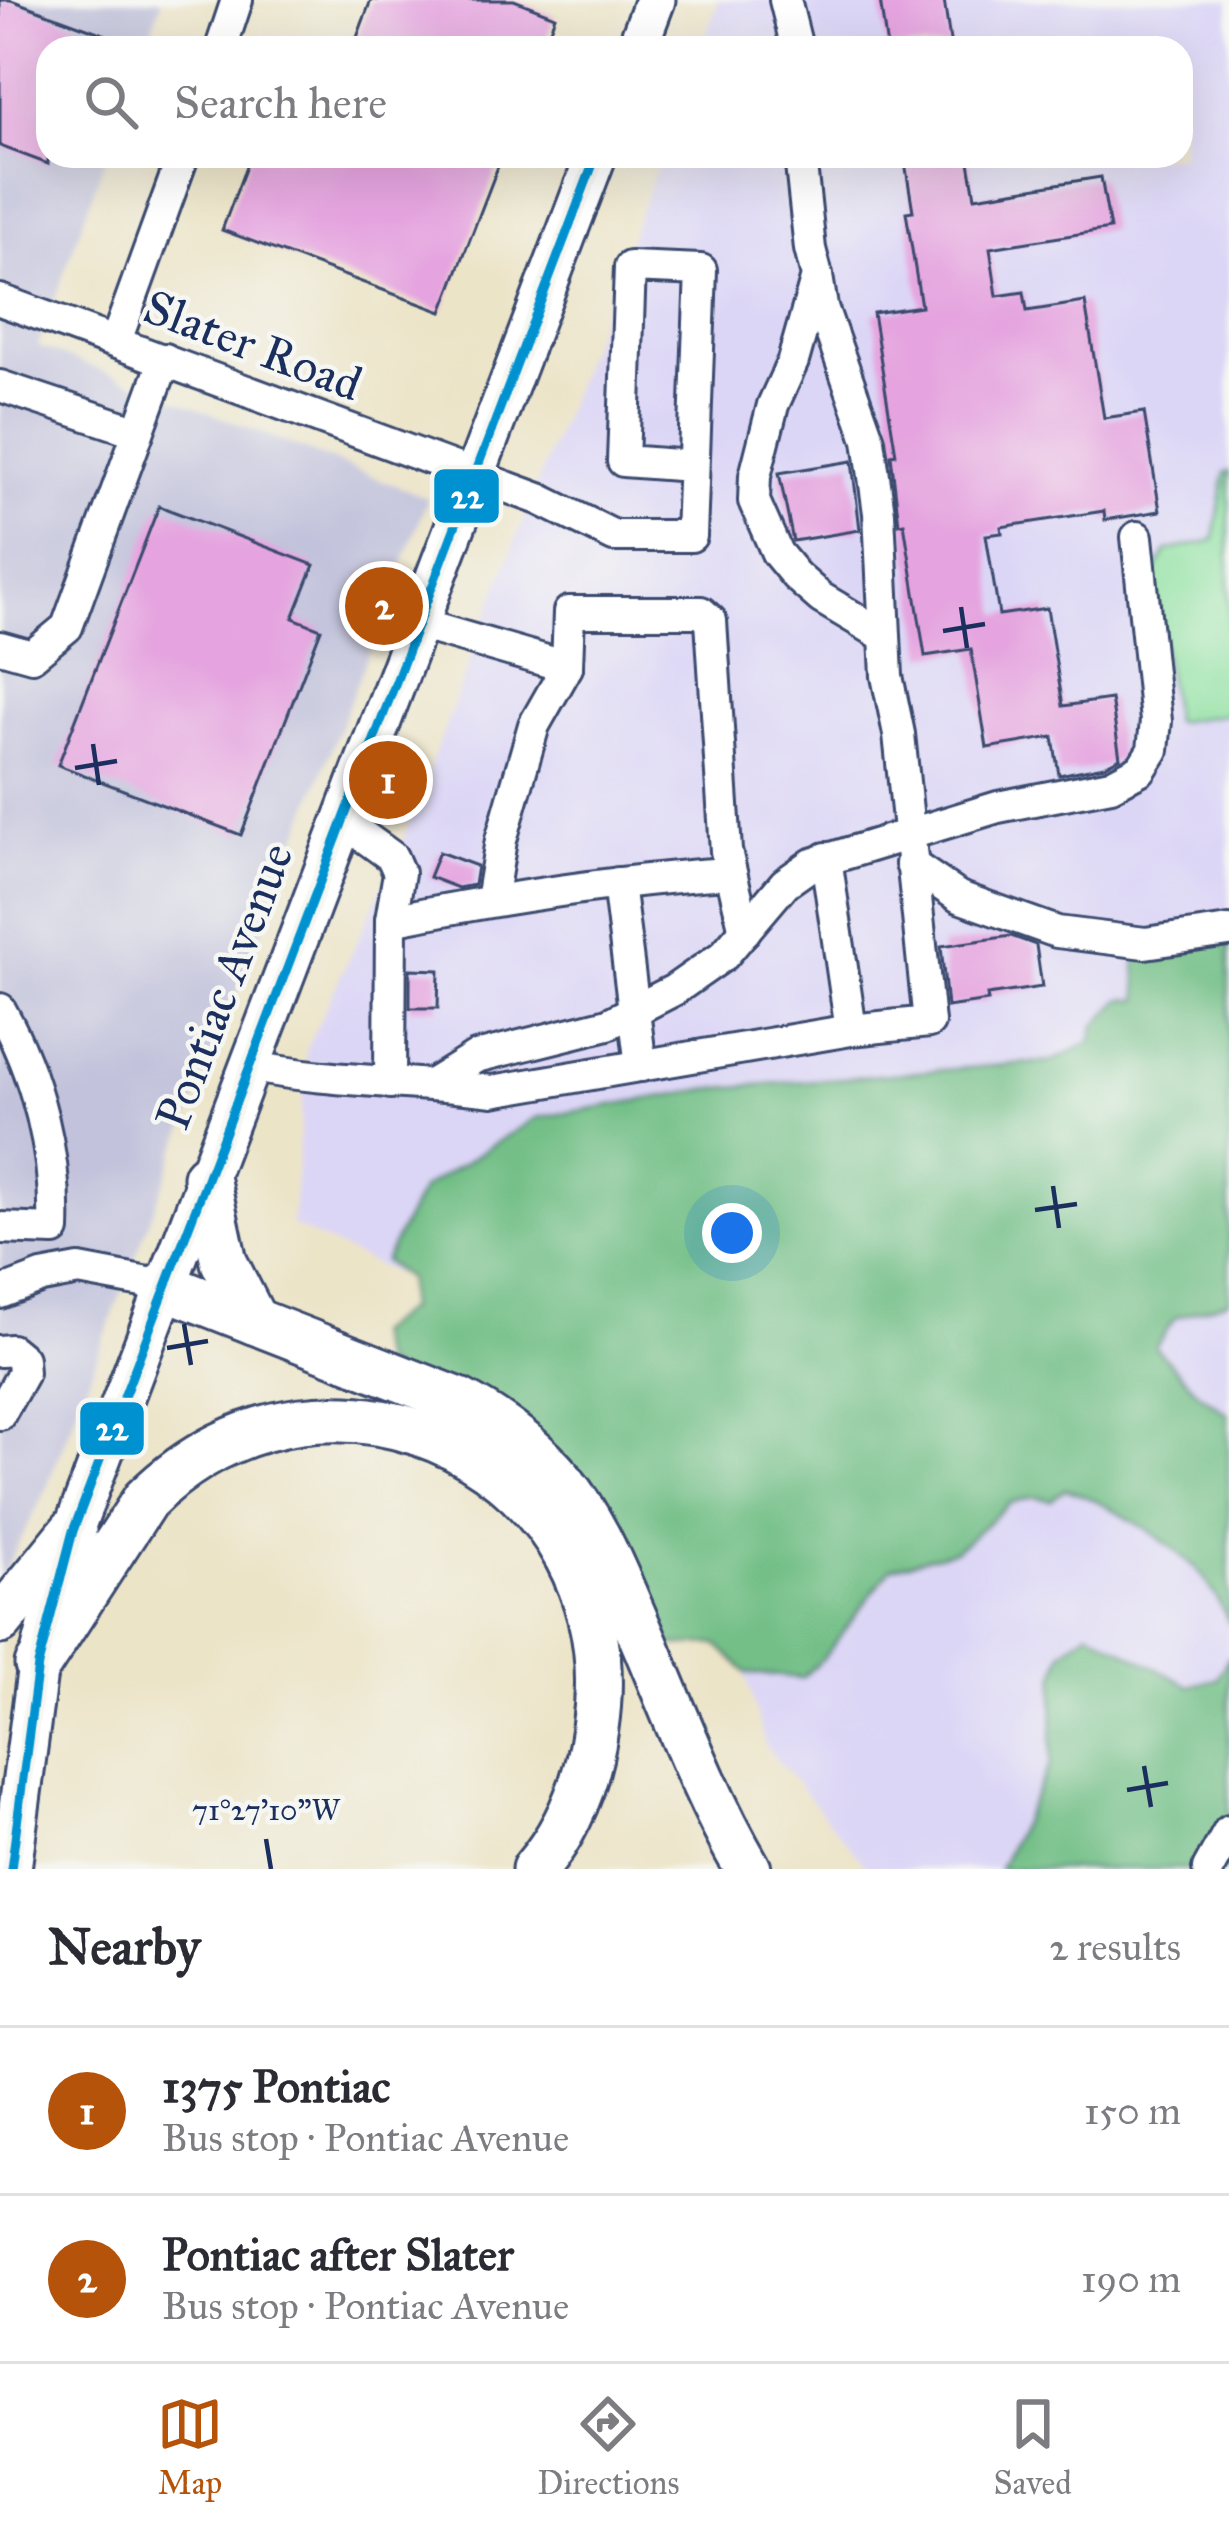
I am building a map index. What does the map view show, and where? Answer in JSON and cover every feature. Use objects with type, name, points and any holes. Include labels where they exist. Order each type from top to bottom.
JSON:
[{"type":"highway","points":[[206,1177],[217,1242],[254,1321]]},
{"type":"highway","points":[[164,1286],[459,1401],[494,1421],[543,1462],[576,1502],[602,1545],[748,1869]]},
{"type":"highway","points":[[38,1665],[145,1499],[178,1469],[216,1446],[268,1426],[328,1417],[386,1421],[441,1439],[494,1470],[535,1509],[574,1569],[592,1623],[599,1687],[592,1752],[572,1809],[535,1869]]},
{"type":"highway","points":[[0,1621],[73,1532]]},
{"type":"main road","points":[[642,36],[655,0]]},
{"type":"main road","name":"Pontiac Avenue","points":[[11,1869],[38,1665],[73,1532],[591,168]]},
{"type":"street","points":[[224,36],[237,0]]},
{"type":"street","points":[[785,0],[794,36]]},
{"type":"street","points":[[116,341],[179,168]]},
{"type":"street","points":[[249,1066],[308,1079],[434,1083],[492,1091],[851,1030],[929,1022],[899,734],[883,635],[879,513],[869,440],[822,308],[801,168]]},
{"type":"street","points":[[630,267],[701,270],[692,466],[623,461],[630,267]]},
{"type":"street","points":[[817,276],[793,361],[773,405],[755,476],[754,501],[777,553],[796,576],[821,598],[883,635]]},
{"type":"street","name":"Slater Road","points":[[0,300],[538,499],[614,536],[691,536],[692,466]]},
{"type":"street","points":[[0,647],[32,656],[67,627],[165,359]]},
{"type":"street","points":[[0,386],[138,432]]},
{"type":"street","points":[[434,1083],[476,1058],[608,1024],[636,1010],[724,955],[785,883],[826,858],[909,849],[998,806],[1111,785],[1142,769],[1153,749],[1156,721],[1137,536]]},
{"type":"street","points":[[491,902],[501,840],[534,725],[567,667],[569,612],[701,612],[711,621],[729,873],[745,931]]},
{"type":"street","points":[[415,623],[567,667]]},
{"type":"street","points":[[341,820],[392,857],[399,873],[391,920],[390,1083]]},
{"type":"street","points":[[909,849],[959,897],[1057,932],[1145,943],[1229,931]]},
{"type":"street","points":[[826,858],[851,1030]]},
{"type":"street","points":[[391,920],[618,884],[729,873]]},
{"type":"street","points":[[618,884],[641,1066]]},
{"type":"street","points":[[0,1009],[33,1087],[48,1138],[55,1190],[54,1229],[0,1228]]},
{"type":"street","points":[[0,1293],[42,1277],[79,1270],[164,1286]]},
{"type":"street","points":[[0,1351],[11,1350],[22,1359],[23,1373],[0,1414]]},
{"type":"street","points":[[1208,1869],[1229,1831]]},
{"type":"shaded area","points":[[0,0],[162,0],[149,36],[36,36],[36,168],[102,168],[38,346],[428,498],[44,1494],[0,1580]]},
{"type":"shaded area","points":[[719,0],[1229,0],[1229,1869],[869,1869],[766,1747],[710,1551],[578,1358],[292,1226],[307,1047],[394,862],[656,168],[1193,168],[1193,36],[706,36]]},
{"type":"green space","points":[[1229,472],[1229,714],[1174,722],[1152,576],[1167,551],[1214,540],[1225,473]]},
{"type":"green space","points":[[1229,927],[1229,1300],[1175,1318],[1155,1347],[1200,1394],[1228,1414],[1229,1622],[1206,1581],[1180,1554],[1120,1514],[1065,1489],[1051,1500],[1033,1497],[1010,1503],[956,1550],[891,1568],[824,1657],[802,1678],[747,1673],[717,1644],[649,1646],[595,1532],[381,1362],[374,1334],[407,1309],[407,1279],[384,1261],[422,1189],[536,1118],[707,1089],[1053,1061],[1091,1042],[1096,1025],[1122,999],[1139,1000],[1134,946]]},
{"type":"green space","points":[[1089,1631],[1189,1686],[1217,1679],[1229,1656],[1229,1869],[999,1869],[1051,1763],[1055,1678],[1062,1652]]},
{"type":"building","points":[[0,0],[109,36],[36,36],[36,160],[0,146]]},
{"type":"building","points":[[371,0],[514,0],[555,16],[548,36],[358,36]]},
{"type":"building","points":[[880,0],[944,0],[949,36],[885,36]]},
{"type":"building","points":[[245,168],[497,168],[442,312],[222,230]]},
{"type":"building","points":[[906,168],[970,168],[975,197],[1101,177],[1110,229],[990,248],[997,296],[1024,292],[1027,311],[1085,302],[1104,418],[1144,412],[1160,511],[1105,520],[1104,511],[1001,527],[1002,533],[986,535],[999,615],[1047,608],[1063,706],[1111,699],[1120,758],[1104,766],[1059,775],[1053,737],[987,748],[971,649],[925,656],[904,523],[899,524],[891,455],[896,454],[873,313],[921,306],[906,212],[913,211]]},
{"type":"building","points":[[852,461],[860,530],[793,541],[779,473]]},
{"type":"building","points":[[159,506],[314,565],[293,618],[321,629],[241,835],[58,765]]},
{"type":"building","points":[[439,852],[477,866],[474,885],[458,888],[429,877]]},
{"type":"building","points":[[1011,936],[1036,945],[1042,987],[947,1007],[941,946]]},
{"type":"building","points":[[410,969],[439,970],[438,1008],[410,1008]]},
{"type":"transit line","name":"22","points":[[11,1869],[38,1665],[73,1531],[591,168]]},
{"type":"place","name":"Pontiac after Slater","points":[[384,606]]},
{"type":"place","name":"1375 Pontiac","points":[[388,780]]}]
